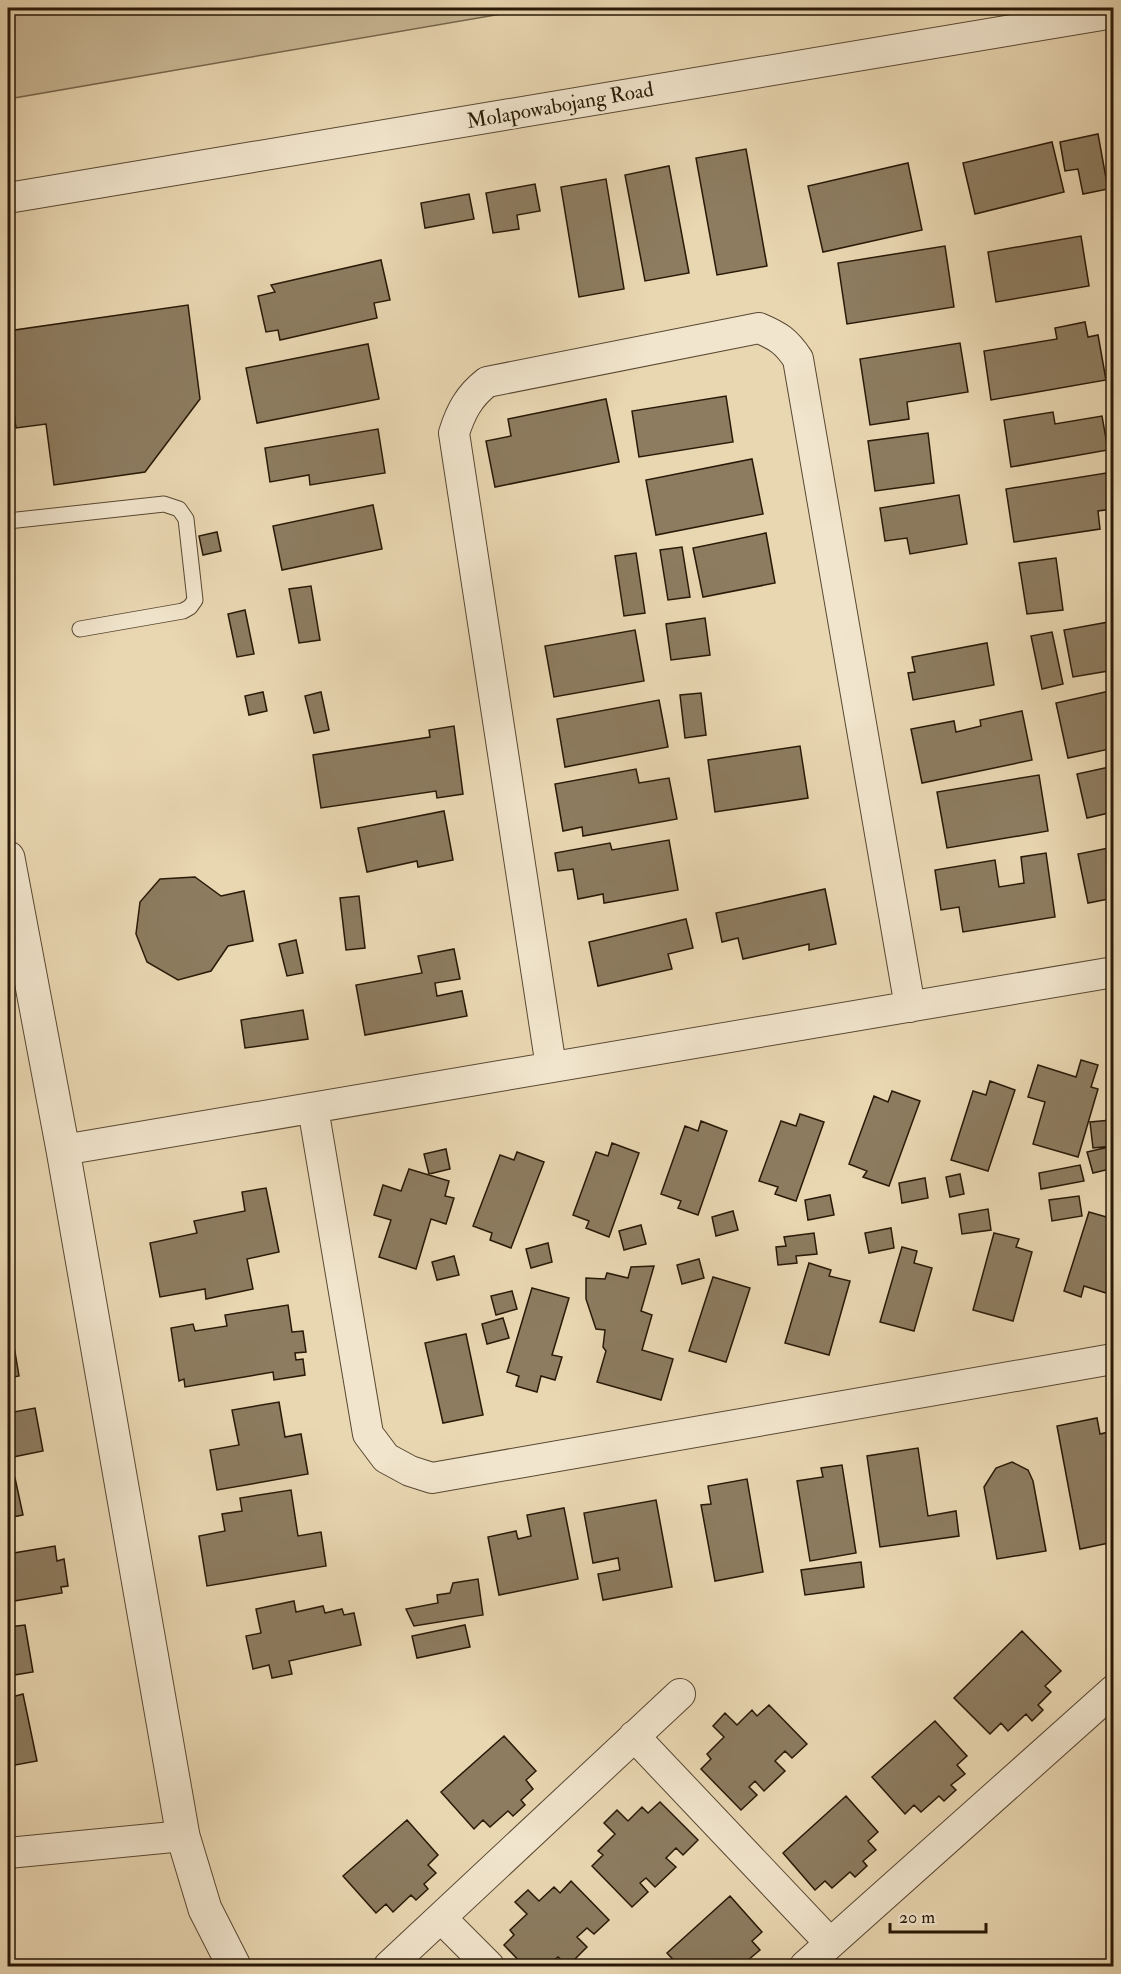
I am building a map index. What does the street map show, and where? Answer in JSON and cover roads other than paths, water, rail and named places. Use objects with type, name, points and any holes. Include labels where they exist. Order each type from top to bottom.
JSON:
[{"type":"street","name":"Molapowabojang Road","points":[[8,198],[1113,13]]},
{"type":"street","points":[[551,1067],[454,433],[461,413],[473,394],[487,382],[759,328],[777,336],[790,347],[798,360],[910,1007]]},
{"type":"street","points":[[8,858],[63,1150],[183,1836],[205,1909],[234,1966]]},
{"type":"street","points":[[63,1150],[1113,972]]},
{"type":"street","points":[[313,1108],[368,1434],[386,1458],[410,1471],[432,1478],[1095,1362],[1113,1361]]},
{"type":"street","points":[[805,1966],[1113,1690]]},
{"type":"street","points":[[389,1966],[680,1694]]},
{"type":"street","points":[[634,1736],[830,1943]]},
{"type":"street","points":[[8,1853],[183,1836]]},
{"type":"street","points":[[441,1918],[489,1966]]},
{"type":"lane","points":[[8,521],[164,504],[178,509],[186,519],[195,600],[190,607],[80,629]]}]
